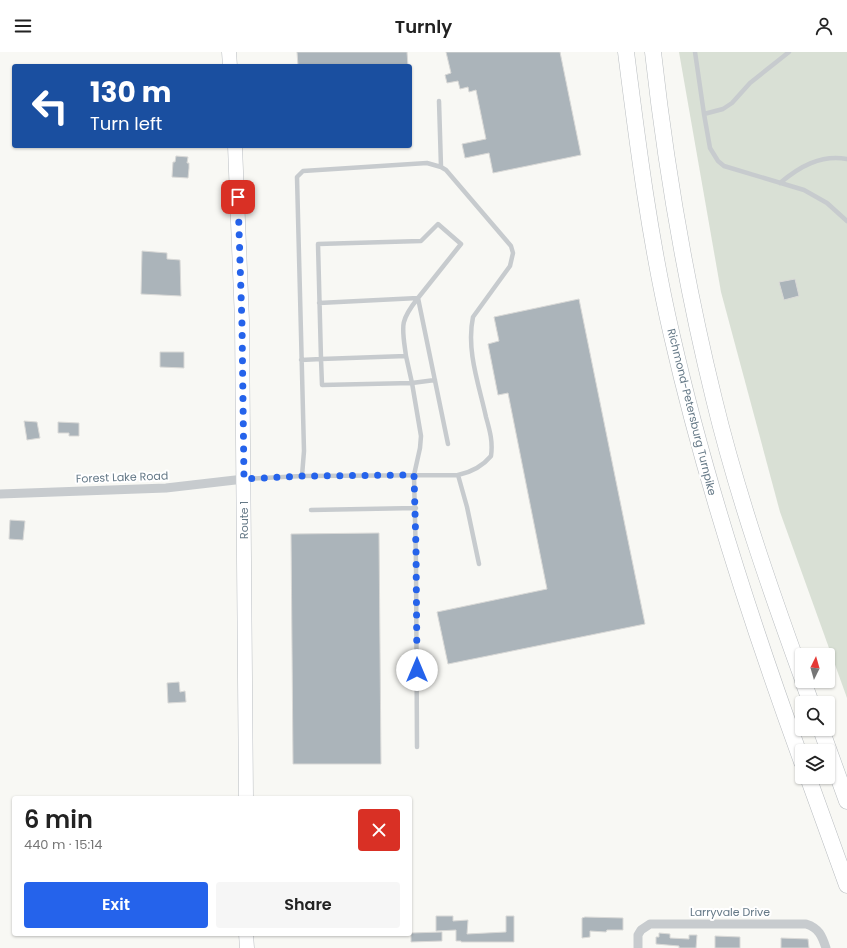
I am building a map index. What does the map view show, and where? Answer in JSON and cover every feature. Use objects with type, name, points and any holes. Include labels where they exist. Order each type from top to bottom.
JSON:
[{"type":"highway","name":"Richmond-Petersburg Turnpike","points":[[626,52],[638,151],[671,334],[692,419],[718,513],[751,617],[796,744]]},
{"type":"highway","points":[[654,52],[659,104],[692,304],[715,401],[737,483],[770,587],[795,657]]},
{"type":"highway","points":[[824,736],[847,801]]},
{"type":"highway","points":[[811,784],[847,885]]},
{"type":"main road","points":[[229,52],[230,64]]},
{"type":"main road","name":"Route 1","points":[[235,148],[242,321],[246,796]]},
{"type":"main road","points":[[246,936],[247,948]]},
{"type":"street","name":"Forest Lake Road","points":[[0,494],[166,488],[244,479]]},
{"type":"street","name":"Larryvale Drive","points":[[638,948],[638,935],[640,930],[650,924],[701,923],[806,924],[817,929],[821,934],[826,948]]},
{"type":"lane","points":[[696,52],[710,148],[718,161],[724,166],[813,194],[828,203],[847,221]]},
{"type":"lane","points":[[704,114],[722,110],[732,103],[750,83],[789,52]]},
{"type":"lane","points":[[439,101],[441,167]]},
{"type":"lane","points":[[780,183],[793,171],[825,158],[838,157],[847,159]]},
{"type":"lane","points":[[244,479],[302,476],[458,475],[470,473],[479,468],[491,456],[492,438],[470,339],[471,325],[473,317],[510,266],[513,253],[511,246],[446,170],[441,167],[427,163],[303,171],[299,173],[297,181],[304,451],[302,476]]},
{"type":"lane","points":[[418,747],[416,508],[414,475],[421,436],[412,383],[406,356],[402,326],[409,309],[461,244],[438,224],[421,241],[318,244],[322,384],[412,383],[435,380]]},
{"type":"lane","points":[[319,303],[418,298]]},
{"type":"lane","points":[[418,298],[448,444]]},
{"type":"lane","points":[[301,360],[321,358],[406,356]]},
{"type":"lane","points":[[458,475],[467,507],[479,564]]},
{"type":"lane","points":[[312,510],[416,508]]},
{"type":"shaded area","points":[[679,52],[847,52],[847,698],[835,665],[835,648],[829,648],[780,512],[721,292]]},
{"type":"building","points":[[297,52],[407,52],[408,64],[298,64]]},
{"type":"building","points":[[446,52],[560,52],[581,155],[493,173],[489,153],[465,158],[462,144],[486,139],[476,90],[469,92],[468,87],[460,89],[458,81],[447,83],[445,75],[451,73]]},
{"type":"building","points":[[176,156],[188,157],[188,178],[172,177],[173,162],[175,162]]},
{"type":"building","points":[[142,251],[167,253],[167,259],[180,260],[181,296],[141,294]]},
{"type":"building","points":[[795,279],[799,296],[784,300],[779,282]]},
{"type":"building","points":[[579,299],[645,624],[448,664],[437,612],[547,589],[508,393],[498,395],[488,344],[499,341],[494,317]]},
{"type":"building","points":[[160,352],[184,352],[184,368],[160,367]]},
{"type":"building","points":[[24,421],[37,422],[40,438],[27,440]]},
{"type":"building","points":[[58,422],[79,423],[79,436],[69,436],[69,433],[58,433]]},
{"type":"building","points":[[10,520],[25,521],[23,540],[9,539]]},
{"type":"building","points":[[379,533],[381,764],[293,764],[291,534]]},
{"type":"building","points":[[179,682],[180,692],[185,691],[186,702],[168,703],[167,683]]},
{"type":"building","points":[[436,916],[453,916],[453,921],[468,920],[467,934],[506,932],[506,916],[514,916],[514,942],[456,941],[456,930],[436,931]]},
{"type":"building","points":[[582,918],[623,918],[623,930],[607,930],[606,932],[590,931],[590,937],[582,938]]},
{"type":"building","points":[[442,932],[442,941],[411,942],[412,933]]},
{"type":"building","points":[[659,933],[670,934],[670,938],[689,939],[689,935],[697,935],[696,948],[679,948],[679,946],[656,944],[656,937],[659,937]]},
{"type":"building","points":[[715,936],[740,937],[740,948],[715,948]]},
{"type":"building","points":[[781,938],[808,939],[809,948],[781,948]]},
{"type":"route","points":[[238,197],[242,325],[244,479],[302,476],[414,475],[416,508],[417,670]]}]
